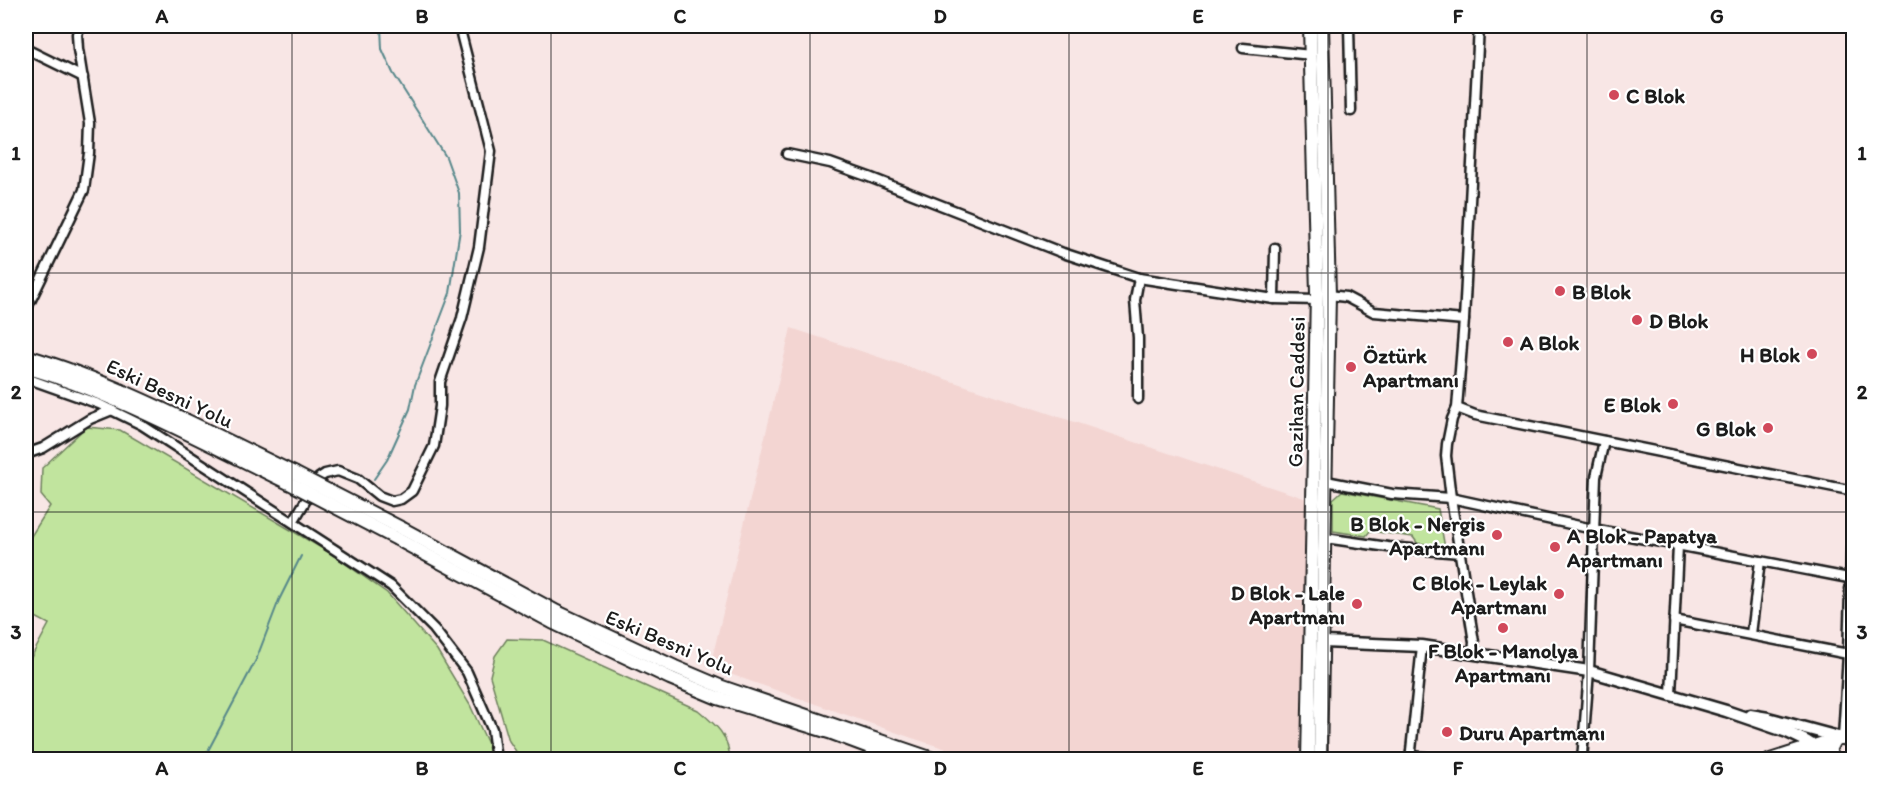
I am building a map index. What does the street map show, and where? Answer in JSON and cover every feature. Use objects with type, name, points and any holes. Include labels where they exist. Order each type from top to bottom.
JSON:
[{"type":"main road","name":"Gazihan Caddesi","points":[[1308,759],[1323,298],[1310,26]]},
{"type":"main road","name":"Gazihan Caddesi","points":[[1320,759],[1326,481],[1322,26]]},
{"type":"main road","name":"Eski Besni Yolu","points":[[26,356],[101,381],[292,478]]},
{"type":"main road","name":"Eski Besni Yolu","points":[[26,367],[72,381],[292,478]]},
{"type":"main road","points":[[292,478],[400,534]]},
{"type":"main road","name":"Eski Besni Yolu","points":[[400,534],[544,618],[678,681],[718,698],[830,732],[904,759]]},
{"type":"main road","name":"Eski Besni Yolu","points":[[400,534],[565,616],[722,687],[936,759]]},
{"type":"main road","points":[[1834,759],[1829,750],[1830,745],[1848,745]]},
{"type":"main road","points":[[1770,759],[1814,746],[1848,745]]},
{"type":"street","points":[[26,310],[84,190],[90,123],[77,34],[80,26]]},
{"type":"street","points":[[293,522],[319,478],[338,471],[358,479],[379,496],[392,501],[401,500],[412,491],[434,446],[440,406],[440,382],[462,318],[479,248],[491,151],[459,26]]},
{"type":"street","points":[[1349,26],[1351,111]]},
{"type":"street","points":[[1473,653],[1474,642],[1451,498],[1446,450],[1452,419],[1457,408],[1464,320],[1479,26]]},
{"type":"street","points":[[1243,48],[1311,55]]},
{"type":"street","points":[[26,49],[83,76]]},
{"type":"street","points":[[787,154],[830,164],[869,177],[1063,253],[1139,278],[1274,299],[1346,297],[1374,312],[1464,320]]},
{"type":"street","points":[[1274,299],[1275,248]]},
{"type":"street","points":[[1138,399],[1138,338],[1135,300],[1139,278]]},
{"type":"street","points":[[26,378],[99,404],[142,425],[391,586],[434,629],[467,672],[492,729],[496,759]]},
{"type":"street","points":[[1457,408],[1475,415],[1853,491]]},
{"type":"street","points":[[26,454],[43,448],[90,419],[112,410]]},
{"type":"street","points":[[1582,759],[1589,671],[1596,477],[1604,441]]},
{"type":"street","points":[[1726,711],[1768,718],[1848,745],[1850,670],[1848,654],[1854,467]]},
{"type":"street","points":[[1326,481],[1392,494],[1451,498],[1593,529],[1852,579]]},
{"type":"street","points":[[1325,538],[1388,547],[1460,553]]},
{"type":"street","points":[[1671,694],[1678,546]]},
{"type":"street","points":[[1751,634],[1760,561]]},
{"type":"street","points":[[1674,620],[1848,654]]},
{"type":"street","points":[[1323,642],[1422,646],[1589,671],[1671,694],[1787,732],[1834,759]]},
{"type":"street","points":[[1422,646],[1410,758],[1457,759]]},
{"type":"shaded area","points":[[791,328],[1307,499],[1298,759],[978,759],[710,667]]},
{"type":"green space","points":[[86,427],[120,430],[330,553],[387,593],[437,650],[470,705],[495,759],[26,759],[26,667],[49,624],[26,612],[26,544],[50,506],[41,495],[42,468]]},
{"type":"green space","points":[[1342,491],[1438,509],[1445,548],[1418,544],[1413,537],[1370,531],[1366,536],[1333,531],[1333,499]]},
{"type":"green space","points":[[507,639],[543,640],[698,710],[724,736],[730,759],[521,759],[509,741],[490,676],[495,656]]},
{"type":"waterway","points":[[374,479],[387,460],[410,409],[415,385],[450,293],[460,230],[459,193],[446,157],[393,73],[382,49],[381,26]]},
{"type":"waterway","points":[[203,760],[256,660],[279,600],[301,556]]},
{"type":"place","name":"C Blok","points":[[1614,95]]},
{"type":"place","name":"B Blok","points":[[1560,291]]},
{"type":"place","name":"D Blok","points":[[1637,320]]},
{"type":"place","name":"A Blok","points":[[1508,342]]},
{"type":"place","name":"H Blok","points":[[1812,354]]},
{"type":"place","name":"Öztürk Apartmanı","points":[[1351,367]]},
{"type":"place","name":"E Blok","points":[[1673,404]]},
{"type":"place","name":"G Blok","points":[[1768,428]]},
{"type":"place","name":"B Blok - Nergis Apartmanı","points":[[1497,535]]},
{"type":"place","name":"A Blok - Papatya Apartmanı","points":[[1555,547]]},
{"type":"place","name":"C Blok - Leylak Apartmanı","points":[[1559,594]]},
{"type":"place","name":"D Blok - Lale Apartmanı","points":[[1357,604]]},
{"type":"place","name":"F Blok - Manolya Apartmanı","points":[[1503,628]]},
{"type":"place","name":"Duru Apartmanı","points":[[1447,732]]}]
